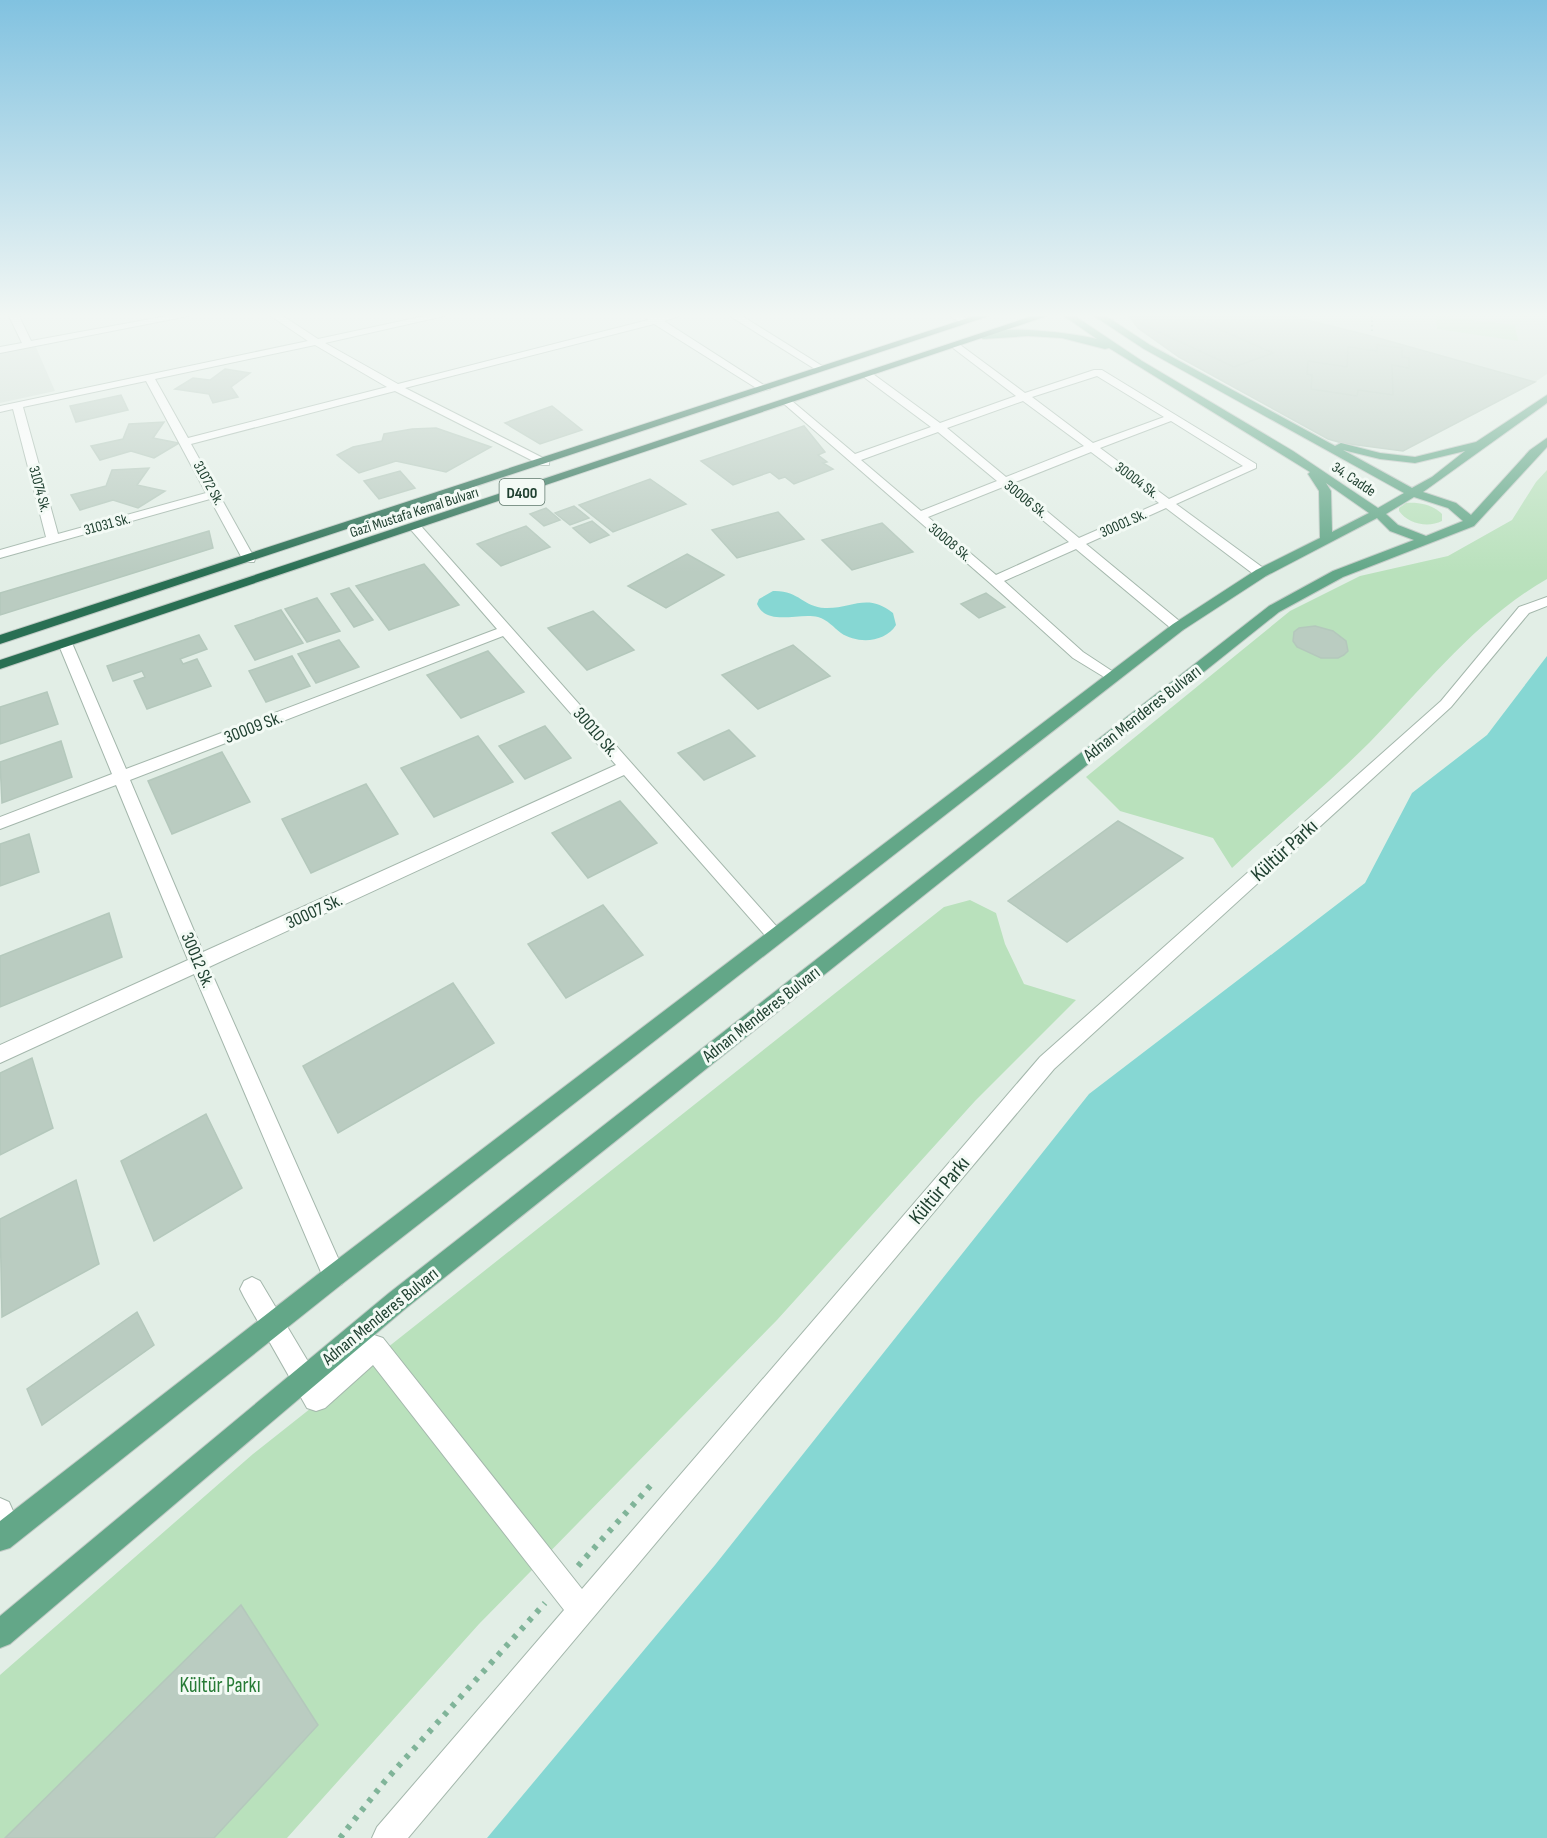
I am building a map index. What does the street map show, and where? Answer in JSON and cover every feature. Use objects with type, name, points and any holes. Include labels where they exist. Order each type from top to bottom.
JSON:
[{"type":"highway","name":"Gazi Mustafa Kemal Bulvarı","points":[[0,640],[727,402]]},
{"type":"highway","name":"Gazi Mustafa Kemal Bulvarı","points":[[0,665],[792,402]]},
{"type":"main road","name":"34. Cadde","points":[[1203,402],[1289,453],[1378,513],[1394,528],[1428,541]]},
{"type":"main road","points":[[1247,402],[1413,493],[1445,502],[1466,516],[1470,523]]},
{"type":"main road","points":[[3,1527],[274,1323],[1178,627],[1261,573],[1378,513],[1436,479],[1482,443],[1542,402]]},
{"type":"main road","points":[[1313,438],[1380,456],[1415,460],[1482,443]]},
{"type":"main road","name":"Adnan Menderes Bulvarı","points":[[0,1634],[303,1379],[444,1264],[1274,609],[1338,574],[1470,523],[1534,452],[1547,441]]},
{"type":"main road","points":[[1289,453],[1313,472],[1325,491],[1326,539]]},
{"type":"street","points":[[0,409],[32,402]]},
{"type":"street","name":"31072 Sk.","points":[[163,402],[249,559]]},
{"type":"street","points":[[186,442],[345,402]]},
{"type":"street","points":[[422,402],[544,463]]},
{"type":"street","name":"30006 Sk.","points":[[904,402],[940,428],[1079,542],[1178,627]]},
{"type":"street","points":[[852,459],[1010,402]]},
{"type":"street","name":"30004 Sk.","points":[[1030,402],[1261,573]]},
{"type":"street","points":[[1145,402],[1170,418]]},
{"type":"street","name":"30008 Sk.","points":[[788,403],[995,580],[1077,655],[1114,677]]},
{"type":"street","name":"31074 Sk.","points":[[18,405],[52,539]]},
{"type":"street","points":[[919,516],[1006,483],[1092,446],[1170,418]]},
{"type":"street","name":"30001 Sk.","points":[[995,580],[1252,466],[1170,418]]},
{"type":"street","name":"31031 Sk.","points":[[0,554],[215,494]]},
{"type":"street","name":"30010 Sk.","points":[[416,528],[776,936]]},
{"type":"street","name":"Kültür Parkı","points":[[388,1838],[1047,1063],[1446,704],[1524,610],[1547,601]]},
{"type":"street","name":"30009 Sk.","points":[[0,823],[506,630]]},
{"type":"street","name":"30012 Sk.","points":[[65,644],[199,964],[334,1276]]},
{"type":"street","name":"30007 Sk.","points":[[0,1054],[627,767]]},
{"type":"street","points":[[252,1288],[316,1399],[374,1347],[581,1610]]},
{"type":"green space","points":[[1547,470],[1547,579],[1498,613],[1475,633],[1370,742],[1232,868],[1213,838],[1120,811],[1086,777],[1290,611],[1360,576],[1448,556],[1512,520],[1536,482]]},
{"type":"green space","points":[[1406,503],[1435,508],[1442,514],[1442,521],[1431,524],[1413,522],[1399,511],[1399,508]]},
{"type":"green space","name":"Kültür Parkı","points":[[970,900],[996,913],[1005,944],[1024,984],[1076,1000],[975,1101],[777,1320],[479,1624],[287,1838],[0,1838],[0,1675],[253,1454],[944,907]]},
{"type":"water","points":[[773,591],[789,593],[811,605],[825,608],[867,602],[875,604],[893,613],[896,625],[885,635],[863,640],[848,637],[818,617],[768,615],[757,604],[759,599]]},
{"type":"water","points":[[1547,656],[1547,1838],[487,1838],[715,1565],[1089,1094],[1365,883],[1412,793],[1487,735]]},
{"type":"building","points":[[90,402],[124,402],[128,410],[76,422],[70,406]]},
{"type":"building","points":[[1260,402],[1497,402],[1403,451],[1328,439]]},
{"type":"building","points":[[552,406],[582,430],[540,444],[505,423]]},
{"type":"building","points":[[164,422],[153,438],[179,443],[154,458],[131,451],[100,460],[91,446],[123,439],[129,424]]},
{"type":"building","points":[[804,426],[825,452],[818,455],[827,462],[823,463],[833,469],[794,484],[785,477],[779,479],[770,472],[733,485],[701,461]]},
{"type":"building","points":[[436,428],[491,447],[446,472],[396,461],[359,473],[337,455],[353,447],[382,441],[384,434]]},
{"type":"building","points":[[149,468],[137,485],[165,491],[138,508],[113,500],[80,510],[71,495],[106,486],[112,470]]},
{"type":"building","points":[[400,471],[415,488],[379,499],[364,481]]},
{"type":"building","points":[[650,479],[686,504],[613,532],[579,505]]},
{"type":"building","points":[[574,506],[589,518],[570,525],[555,513]]},
{"type":"building","points":[[546,508],[560,520],[544,526],[530,514]]},
{"type":"building","points":[[778,512],[804,539],[737,558],[712,530]]},
{"type":"building","points":[[592,521],[609,535],[590,543],[573,528]]},
{"type":"building","points":[[882,523],[913,552],[852,570],[822,540]]},
{"type":"building","points":[[526,526],[550,547],[501,566],[477,544]]},
{"type":"building","points":[[209,531],[213,548],[0,615],[0,593]]},
{"type":"building","points":[[687,554],[724,575],[666,608],[628,586]]},
{"type":"building","points":[[424,564],[459,605],[389,630],[356,586]]},
{"type":"building","points":[[349,588],[373,620],[354,627],[331,594]]},
{"type":"building","points":[[986,593],[1005,607],[979,618],[961,604]]},
{"type":"building","points":[[317,598],[340,631],[307,642],[285,609]]},
{"type":"building","points":[[281,610],[303,643],[255,660],[235,626]]},
{"type":"building","points":[[593,611],[634,650],[587,670],[548,628]]},
{"type":"building","points":[[1315,626],[1333,631],[1346,641],[1348,651],[1338,658],[1321,658],[1297,647],[1293,641],[1294,632],[1299,628]]},
{"type":"building","points":[[199,635],[207,649],[180,659],[183,664],[197,659],[211,686],[147,709],[134,681],[145,677],[142,671],[113,681],[107,666]]},
{"type":"building","points":[[339,640],[359,667],[316,683],[298,654]]},
{"type":"building","points":[[793,645],[830,676],[758,709],[722,675]]},
{"type":"building","points":[[488,651],[524,692],[461,718],[427,675]]},
{"type":"building","points":[[292,656],[310,686],[266,702],[249,671]]},
{"type":"building","points":[[47,692],[58,724],[0,744],[0,707]]},
{"type":"building","points":[[545,726],[571,758],[525,779],[499,746]]},
{"type":"building","points":[[729,730],[755,756],[704,780],[678,753]]},
{"type":"building","points":[[478,736],[513,782],[434,817],[401,768]]},
{"type":"building","points":[[61,741],[72,777],[2,803],[0,762]]},
{"type":"building","points":[[222,752],[250,802],[172,834],[148,781]]},
{"type":"building","points":[[366,784],[398,834],[311,873],[282,819]]},
{"type":"building","points":[[620,801],[657,843],[588,878],[552,833]]},
{"type":"building","points":[[1118,821],[1183,858],[1067,942],[1008,901]]},
{"type":"building","points":[[29,834],[39,872],[0,886],[0,844]]},
{"type":"building","points":[[603,905],[643,955],[566,998],[528,944]]},
{"type":"building","points":[[109,913],[122,957],[0,1007],[0,956]]},
{"type":"building","points":[[453,983],[494,1043],[338,1133],[303,1066]]},
{"type":"building","points":[[32,1058],[53,1128],[0,1155],[0,1073]]},
{"type":"building","points":[[206,1114],[242,1188],[154,1241],[121,1161]]},
{"type":"building","points":[[76,1180],[99,1264],[2,1317],[0,1219]]},
{"type":"building","points":[[137,1312],[154,1345],[42,1425],[27,1389]]},
{"type":"building","points":[[241,1605],[318,1725],[214,1838],[5,1838]]}]
